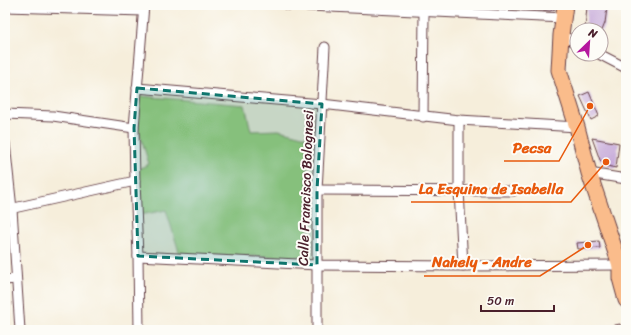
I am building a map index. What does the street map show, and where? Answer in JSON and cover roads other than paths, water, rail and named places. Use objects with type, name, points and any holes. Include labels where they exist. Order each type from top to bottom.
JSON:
[{"type":"main road","points":[[565,11],[559,70],[577,127],[589,173],[623,269],[620,278],[626,300]]},
{"type":"street","points":[[288,5],[424,11],[565,11]]},
{"type":"street","points":[[5,7],[144,8],[134,128],[139,330]]},
{"type":"street","points":[[423,117],[424,11]]},
{"type":"street","points":[[562,35],[569,39]]},
{"type":"street","name":"Calle Francisco Bolognesi","points":[[317,330],[316,190],[325,47]]},
{"type":"street","points":[[609,59],[626,68]]},
{"type":"street","points":[[137,88],[322,104],[423,117],[577,127]]},
{"type":"street","points":[[5,114],[54,116],[134,128]]},
{"type":"street","points":[[458,120],[459,190],[463,266]]},
{"type":"street","points":[[5,144],[8,210],[20,330]]},
{"type":"street","points":[[589,173],[626,179]]},
{"type":"street","points":[[8,210],[135,181]]},
{"type":"street","points":[[316,190],[513,191]]},
{"type":"street","points":[[138,256],[317,265],[623,269]]},
{"type":"street","points":[[5,280],[16,280]]},
{"type":"place","name":"Pecsa","points":[[590,106]]},
{"type":"place","name":"La Esquina de Isabella","points":[[606,162]]},
{"type":"place","name":"Nahely - Andre","points":[[588,245]]}]
